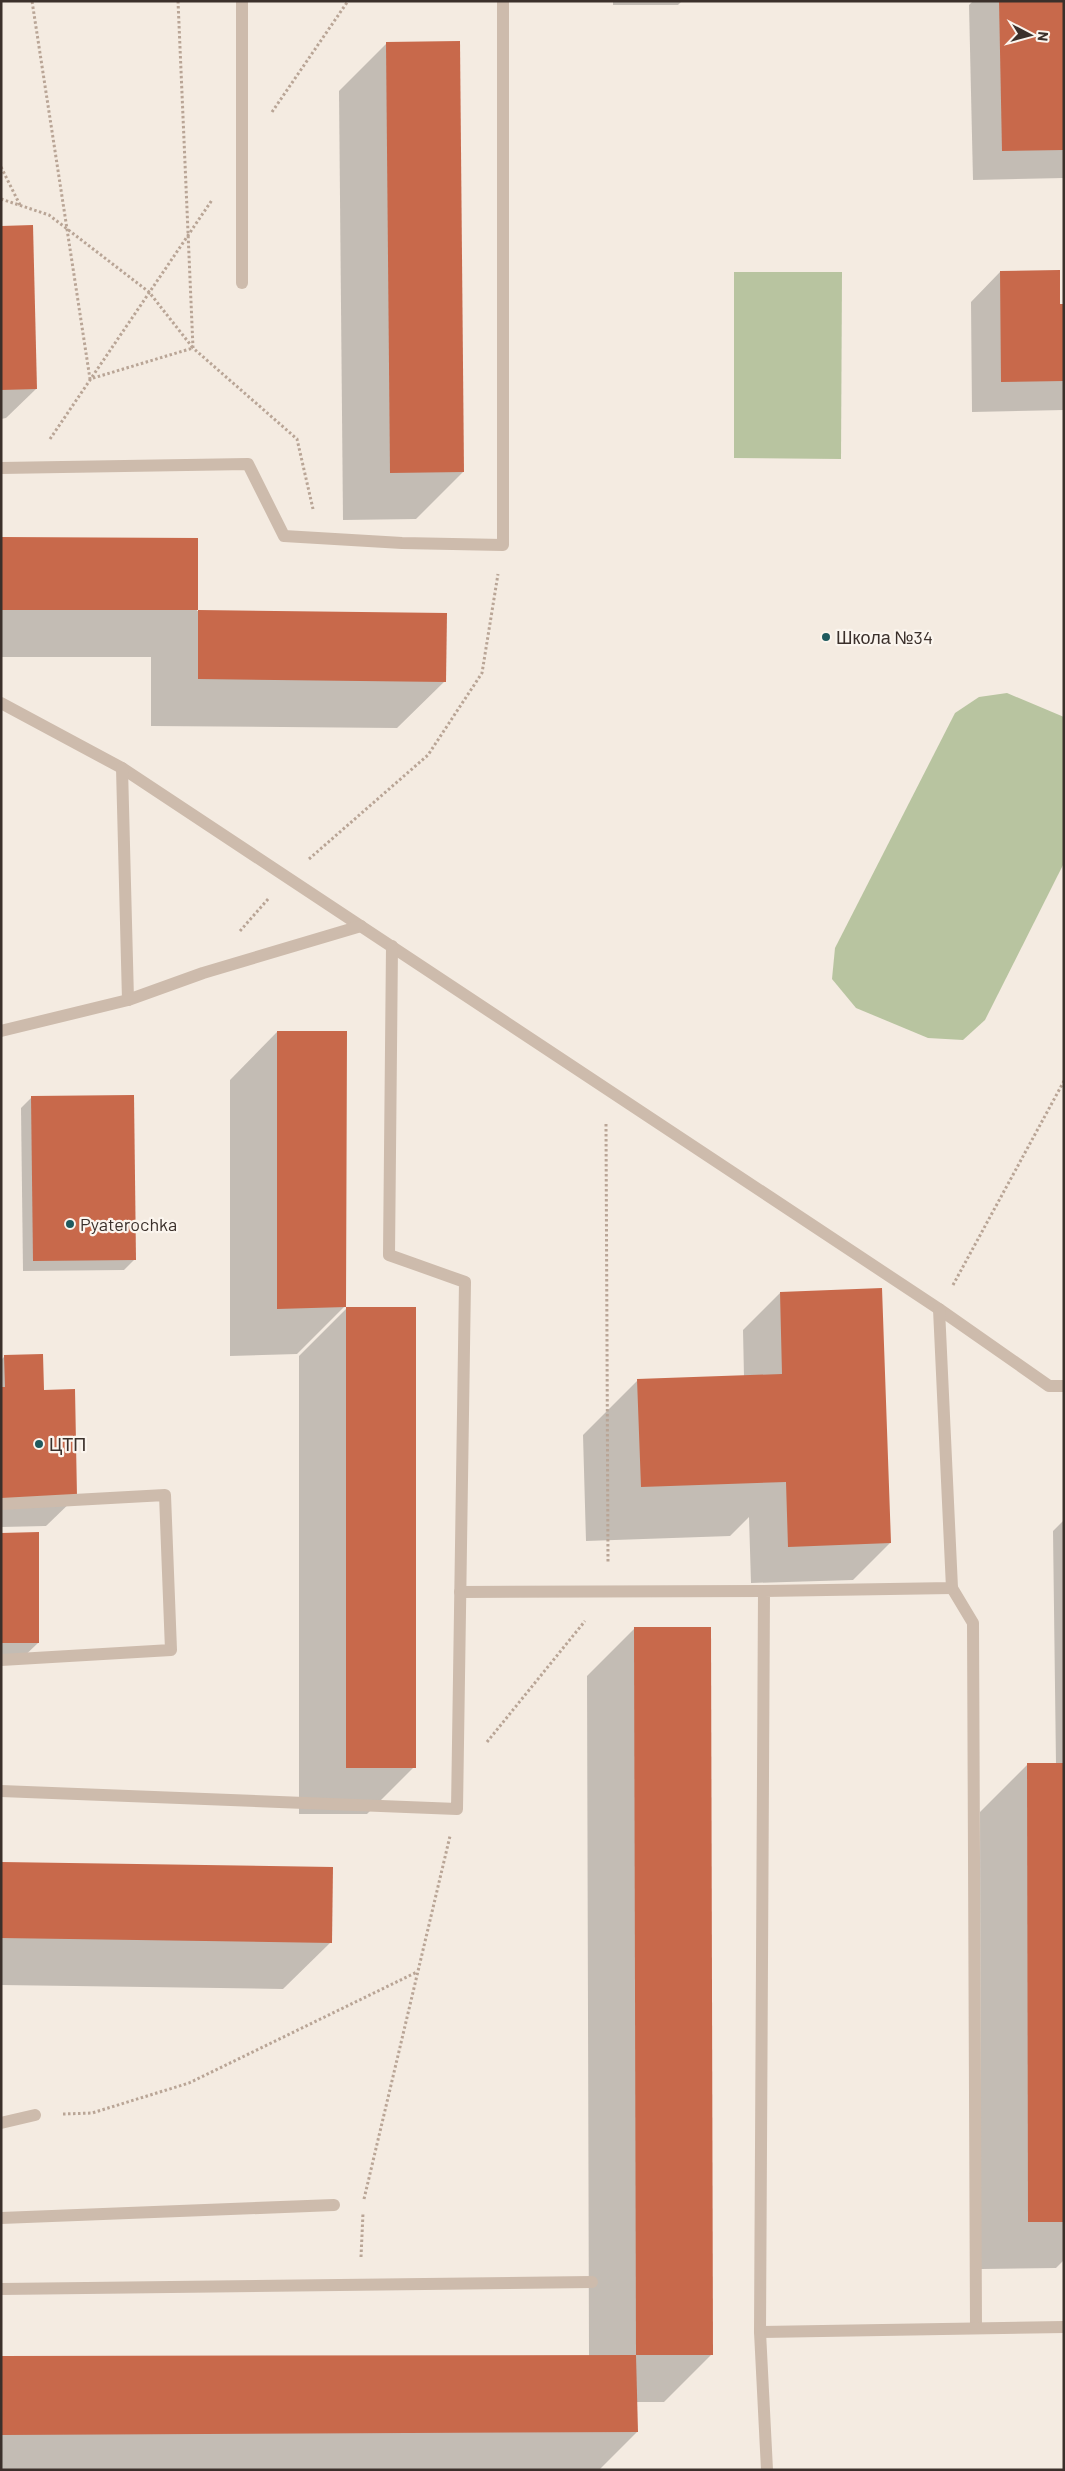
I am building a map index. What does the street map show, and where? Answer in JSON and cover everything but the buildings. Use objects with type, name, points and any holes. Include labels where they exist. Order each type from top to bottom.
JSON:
[{"type":"lane","points":[[242,1],[242,282]]},
{"type":"lane","points":[[1,468],[248,464],[284,536],[402,543],[503,545],[503,1]]},
{"type":"lane","points":[[1,702],[122,768],[606,1088],[939,1310],[1049,1386],[1064,1386]]},
{"type":"lane","points":[[122,768],[128,1000]]},
{"type":"lane","points":[[1,1031],[128,1000],[203,973],[361,926]]},
{"type":"lane","points":[[1,1792],[457,1809],[465,1282],[389,1255],[392,946]]},
{"type":"lane","points":[[939,1310],[952,1588],[973,1623],[976,2328]]},
{"type":"lane","points":[[1,1504],[165,1495],[171,1650],[1,1660]]},
{"type":"lane","points":[[460,1592],[764,1592],[952,1588]]},
{"type":"lane","points":[[764,1592],[760,2332],[767,2470]]},
{"type":"lane","points":[[1,2123],[35,2115]]},
{"type":"lane","points":[[1,2218],[334,2205]]},
{"type":"lane","points":[[1,2289],[592,2282]]},
{"type":"lane","points":[[760,2332],[1064,2327]]},
{"type":"path","points":[[32,1],[90,379]]},
{"type":"path","points":[[270,116],[348,1]]},
{"type":"path","points":[[1,167],[21,206]]},
{"type":"path","points":[[30,468],[215,196]]},
{"type":"path","points":[[1,199],[49,215],[149,292],[193,348],[90,379]]},
{"type":"path","points":[[236,936],[287,878],[428,755],[482,673],[503,545]]},
{"type":"path","points":[[939,1310],[1064,1081]]},
{"type":"path","points":[[457,1780],[608,1592],[606,1088]]},
{"type":"path","points":[[360,2285],[364,2195],[457,1809]]},
{"type":"path","points":[[35,2115],[92,2113],[189,2083],[418,1972]]},
{"type":"green space","points":[[734,272],[842,272],[841,459],[734,458]]},
{"type":"green space","points":[[1007,693],[1064,717],[1064,863],[985,1020],[963,1040],[928,1038],[856,1008],[832,979],[835,948],[955,713],[979,697]]},
{"type":"place","name":"Школа №34","points":[[826,637]]},
{"type":"place","name":"Pyaterochka","points":[[70,1224]]},
{"type":"place","name":"ЦТП","points":[[39,1444]]}]
